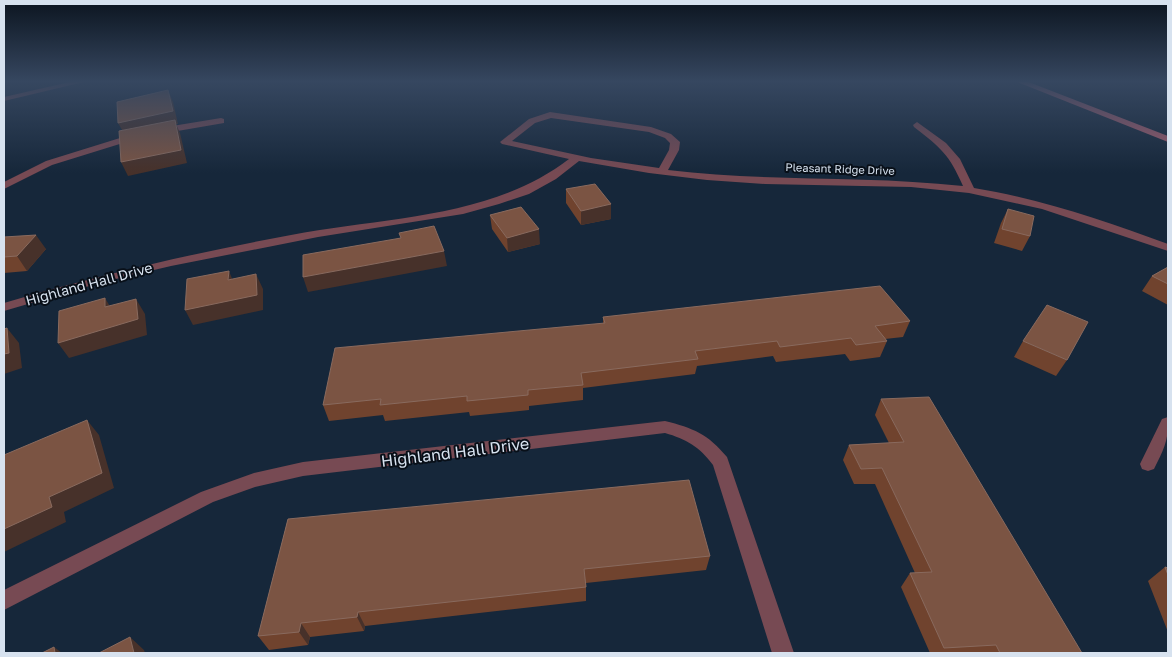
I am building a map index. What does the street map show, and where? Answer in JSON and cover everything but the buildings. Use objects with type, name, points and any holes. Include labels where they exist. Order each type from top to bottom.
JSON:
[{"type":"main road","points":[[1098,112],[1168,139]]},
{"type":"street","name":"Pleasant Ridge Drive","points":[[662,172],[674,150],[675,142],[668,136],[651,130],[550,115],[526,124],[505,142],[576,159],[662,172],[737,179],[910,184],[970,190],[1053,209],[1114,228],[1168,248]]},
{"type":"street","points":[[4,186],[49,163],[96,147],[167,130],[221,122]]},
{"type":"street","points":[[917,125],[943,145],[958,161],[970,190]]},
{"type":"street","name":"Highland Hall Drive","points":[[4,307],[103,278],[192,258],[335,230],[470,209],[512,197],[543,184],[563,172],[576,159]]},
{"type":"street","points":[[1148,464],[1168,424]]},
{"type":"street","name":"Highland Hall Drive","points":[[4,600],[207,497],[254,480],[303,469],[665,427],[695,436],[710,447],[722,462],[783,653]]}]
